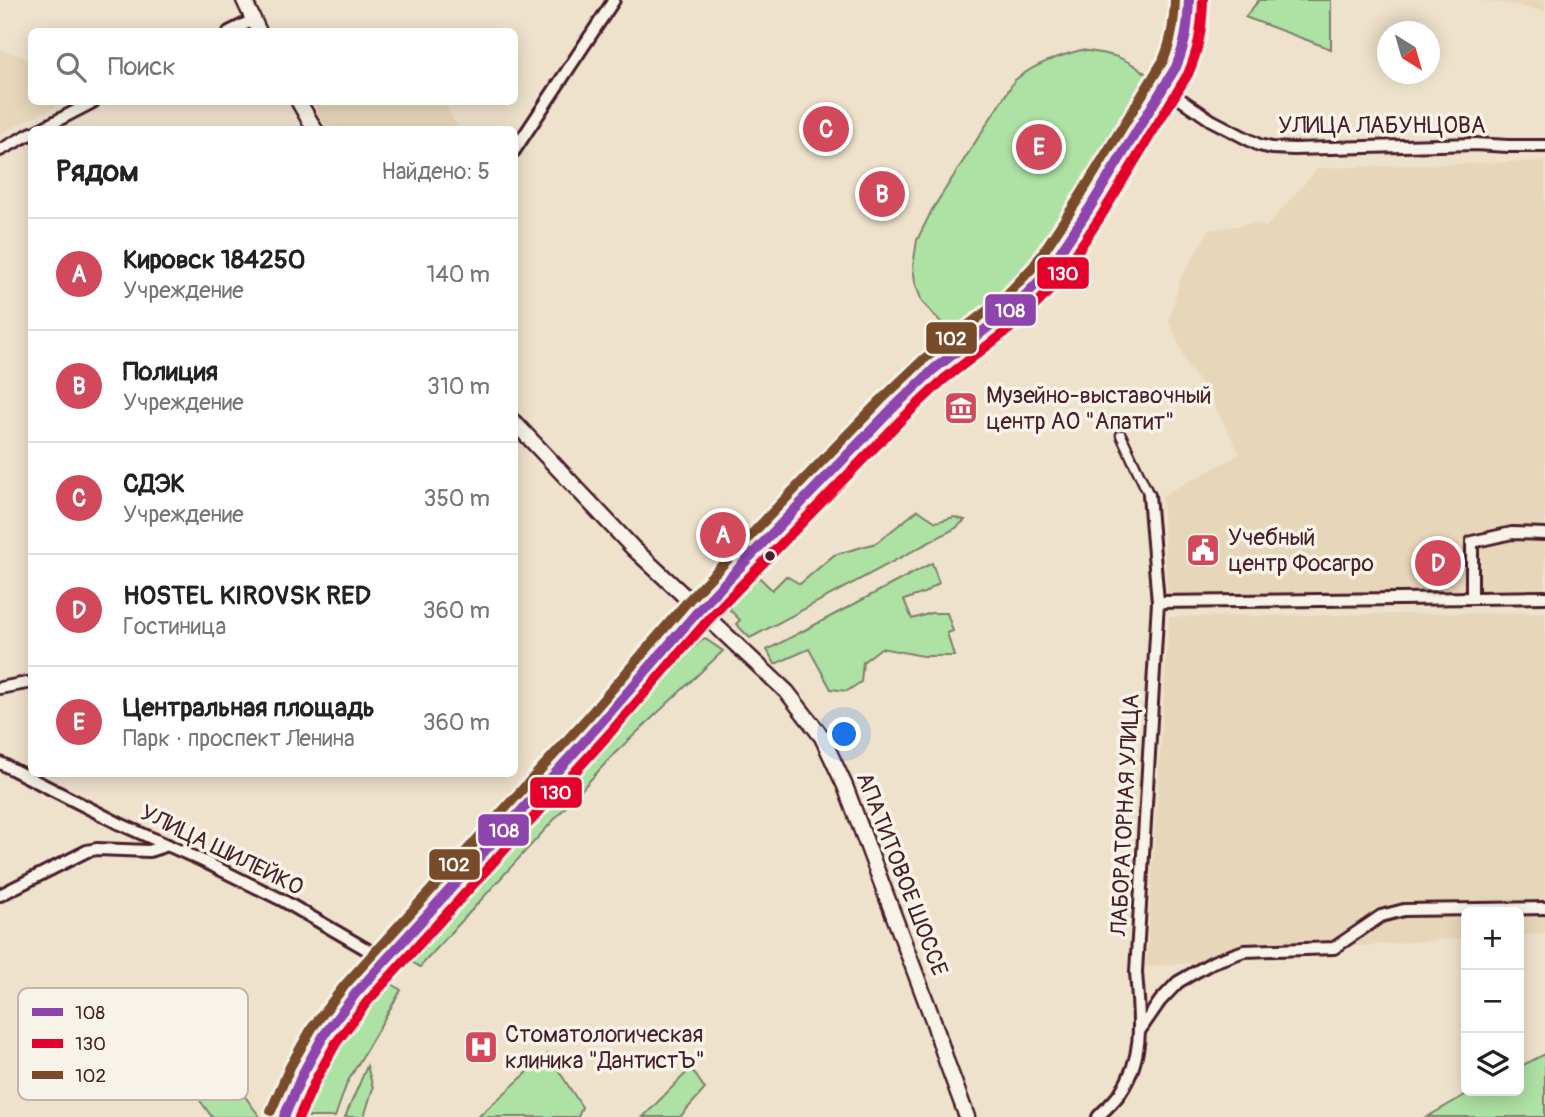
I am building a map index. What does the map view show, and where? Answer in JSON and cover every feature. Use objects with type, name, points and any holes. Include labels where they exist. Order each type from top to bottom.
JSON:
[{"type":"main road","points":[[699,610],[891,410],[934,369],[1013,308],[1045,275],[1167,84],[1184,50],[1189,0]]},
{"type":"street","points":[[244,0],[256,26]]},
{"type":"street","points":[[518,145],[614,0]]},
{"type":"street","name":"УЛИЦА ЛАБУНЦОВА","points":[[1167,84],[1210,120],[1259,145],[1272,148],[1475,144],[1545,146]]},
{"type":"street","points":[[47,126],[87,105]]},
{"type":"street","points":[[301,105],[313,126]]},
{"type":"street","points":[[0,150],[28,135]]},
{"type":"street","name":"АПАТИТОВОЕ ШОССЕ","points":[[518,426],[632,548],[787,692],[822,737],[862,830],[967,1117]]},
{"type":"street","points":[[1121,435],[1149,495]]},
{"type":"street","name":"ЛАБОРАТОРНАЯ УЛИЦА","points":[[1097,1117],[1119,1094],[1135,1064],[1140,1030],[1136,972],[1158,601],[1149,495]]},
{"type":"street","points":[[1472,598],[1472,542],[1512,533],[1545,534]]},
{"type":"street","points":[[1158,601],[1545,597]]},
{"type":"street","points":[[284,1117],[303,1073],[324,1035],[356,993],[599,725],[699,610]]},
{"type":"street","points":[[0,688],[28,682]]},
{"type":"street","name":"УЛИЦА ШИЛЕЙКО","points":[[0,763],[120,824],[282,900],[385,960]]},
{"type":"street","points":[[0,895],[87,851],[149,851],[168,845]]},
{"type":"street","name":"ЛАБОРАТОРНАЯ УЛИЦА","points":[[1140,1030],[1160,1001],[1178,982],[1213,962],[1244,951],[1334,948],[1381,916],[1404,910],[1545,908]]},
{"type":"shaded area","points":[[1475,0],[1545,0],[1545,12],[1515,5]]},
{"type":"shaded area","points":[[0,49],[28,59],[28,105],[58,105],[0,134]]},
{"type":"shaded area","points":[[315,105],[445,105],[457,126],[325,126]]},
{"type":"shaded area","points":[[1545,161],[1545,590],[1167,595],[1162,496],[1240,454],[1209,395],[1188,367],[1169,321],[1180,279],[1209,230],[1255,223],[1266,227],[1318,168]]},
{"type":"shaded area","points":[[1545,612],[1545,933],[1524,935],[1524,907],[1461,907],[1461,938],[1146,967],[1169,617]]},
{"type":"green space","points":[[1259,0],[1331,0],[1331,49],[1245,17]]},
{"type":"green space","points":[[1081,50],[1118,57],[1150,77],[1036,256],[1006,291],[951,333],[922,302],[913,266],[917,240],[932,210],[1015,80],[1046,62]]},
{"type":"green space","points":[[918,510],[936,522],[954,517],[965,520],[956,528],[750,638],[736,624],[740,620],[730,610],[733,598],[753,582],[760,578],[772,590],[786,576],[800,584],[834,555],[876,543]]},
{"type":"green space","points":[[932,563],[939,583],[924,593],[904,600],[912,619],[931,613],[947,613],[953,631],[947,633],[954,656],[923,656],[881,648],[863,662],[861,682],[847,691],[831,689],[809,649],[775,664],[767,650]]},
{"type":"green space","points":[[704,638],[723,651],[613,755],[420,967],[412,962],[410,951],[674,666]]},
{"type":"green space","points":[[383,978],[401,990],[347,1083],[335,1117],[300,1117],[320,1067]]},
{"type":"green space","points":[[548,1054],[582,1107],[578,1117],[478,1117]]},
{"type":"green space","points":[[1545,1054],[1545,1117],[1427,1117],[1463,1096],[1524,1096],[1524,1064]]},
{"type":"green space","points":[[367,1066],[373,1088],[364,1117],[345,1117]]},
{"type":"green space","points":[[691,1068],[705,1089],[680,1117],[643,1117]]},
{"type":"green space","points":[[200,1100],[248,1100],[260,1117],[212,1117]]},
{"type":"transit line","name":"102","points":[[271,1111],[290,1067],[312,1028],[345,985],[589,716],[688,601],[881,400],[924,359],[1004,298],[1034,266],[1163,61],[1172,31],[1175,0]]},
{"type":"transit line","name":"108","points":[[284,1117],[303,1073],[324,1035],[356,993],[599,725],[699,610],[891,410],[934,369],[1013,308],[1045,275],[1176,67],[1186,34],[1189,0]]},
{"type":"transit line","name":"130","points":[[299,1117],[336,1043],[367,1002],[709,619],[901,420],[943,380],[1022,319],[1055,285],[1101,216],[1188,74],[1199,38],[1203,0]]},
{"type":"place","name":"СДЭК","points":[[826,129]]},
{"type":"place","name":"Центральная площадь","points":[[1039,147]]},
{"type":"place","name":"Полиция","points":[[882,194]]},
{"type":"place","name":"Музейно-выставочный центр АО \"Апатит\"","points":[[961,408]]},
{"type":"place","name":"Кировск 184250","points":[[723,535]]},
{"type":"place","name":"Учебный центр Фосагро","points":[[1203,550]]},
{"type":"place","name":"HOSTEL KIROVSK RED","points":[[1438,563]]},
{"type":"place","name":"Стоматологическая клиника \"ДантистЪ\"","points":[[481,1047]]}]
